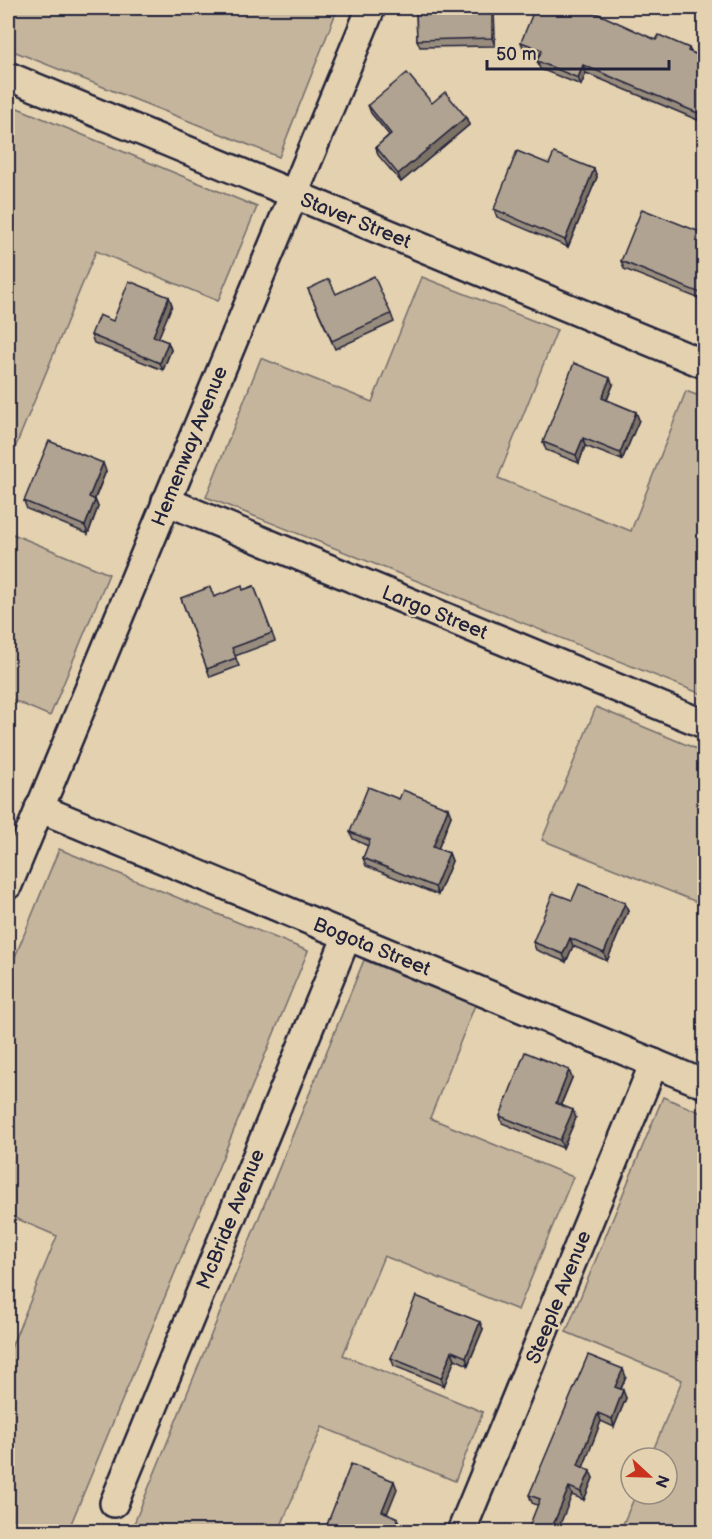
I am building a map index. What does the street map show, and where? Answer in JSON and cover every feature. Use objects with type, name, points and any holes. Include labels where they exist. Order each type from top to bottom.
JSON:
[{"type":"street","name":"Hemenway Avenue","points":[[8,885],[371,8]]},
{"type":"street","name":"Staver Street","points":[[8,76],[705,364]]},
{"type":"street","name":"Largo Street","points":[[166,501],[705,724]]},
{"type":"street","name":"Bogota Street","points":[[39,808],[705,1084]]},
{"type":"street","name":"McBride Avenue","points":[[114,1503],[347,936]]},
{"type":"street","name":"Steeple Avenue","points":[[461,1532],[654,1063]]},
{"type":"shaded area","points":[[8,8],[331,8],[337,10],[279,157],[8,49]]},
{"type":"shaded area","points":[[8,104],[257,207],[218,301],[96,251],[8,465]]},
{"type":"shaded area","points":[[422,277],[557,330],[498,478],[631,531],[686,391],[704,398],[704,695],[206,497],[261,358],[372,402]]},
{"type":"shaded area","points":[[8,532],[109,574],[50,716],[8,698]]},
{"type":"shaded area","points":[[596,707],[704,752],[704,905],[542,840]]},
{"type":"shaded area","points":[[59,849],[308,951],[68,1531],[16,1531],[8,1525],[8,1355],[57,1236],[8,1215],[8,974]]},
{"type":"shaded area","points":[[364,960],[475,1005],[430,1118],[573,1177],[518,1310],[384,1256],[343,1355],[483,1412],[455,1481],[322,1427],[279,1531],[131,1531]]},
{"type":"shaded area","points":[[663,1097],[704,1114],[704,1531],[620,1531],[631,1506],[679,1506],[679,1446],[655,1446],[682,1380],[566,1332]]},
{"type":"building","points":[[416,8],[492,8],[492,38],[417,40]]},
{"type":"building","points":[[535,8],[583,8],[656,40],[659,35],[705,58],[705,116],[583,65],[578,78],[537,61],[542,50],[521,42]]},
{"type":"building","points":[[407,73],[432,103],[445,92],[466,117],[398,174],[376,147],[391,134],[368,105]]},
{"type":"building","points":[[517,151],[549,164],[554,153],[594,169],[565,240],[494,209]]},
{"type":"building","points":[[642,209],[705,234],[705,241],[699,255],[705,257],[705,295],[621,261]]},
{"type":"building","points":[[374,276],[391,314],[332,341],[308,289],[329,279],[336,294]]},
{"type":"building","points":[[129,281],[169,297],[153,336],[168,342],[160,363],[91,335],[99,315],[113,321]]},
{"type":"building","points":[[574,363],[610,378],[602,398],[636,412],[620,453],[583,438],[576,455],[543,442]]},
{"type":"building","points":[[49,441],[103,463],[89,497],[95,500],[85,526],[24,501]]},
{"type":"building","points":[[242,586],[243,590],[254,586],[272,633],[232,648],[236,658],[207,669],[181,598],[210,587],[214,597]]},
{"type":"building","points":[[368,787],[399,799],[403,790],[448,808],[433,847],[449,853],[435,887],[363,858],[370,840],[350,832]]},
{"type":"building","points":[[579,884],[625,903],[604,953],[570,938],[563,954],[533,942],[553,893],[572,900]]},
{"type":"building","points":[[705,996],[705,1011],[700,1009]]},
{"type":"building","points":[[525,1052],[569,1070],[556,1103],[573,1110],[560,1140],[500,1116]]},
{"type":"building","points":[[416,1296],[480,1322],[466,1357],[452,1351],[441,1378],[391,1358]]},
{"type":"building","points":[[588,1355],[623,1369],[615,1387],[623,1390],[612,1419],[598,1413],[578,1465],[590,1471],[581,1492],[569,1487],[550,1532],[527,1532],[540,1499],[529,1495]]},
{"type":"building","points":[[351,1464],[394,1481],[382,1511],[398,1518],[393,1532],[324,1532]]}]
